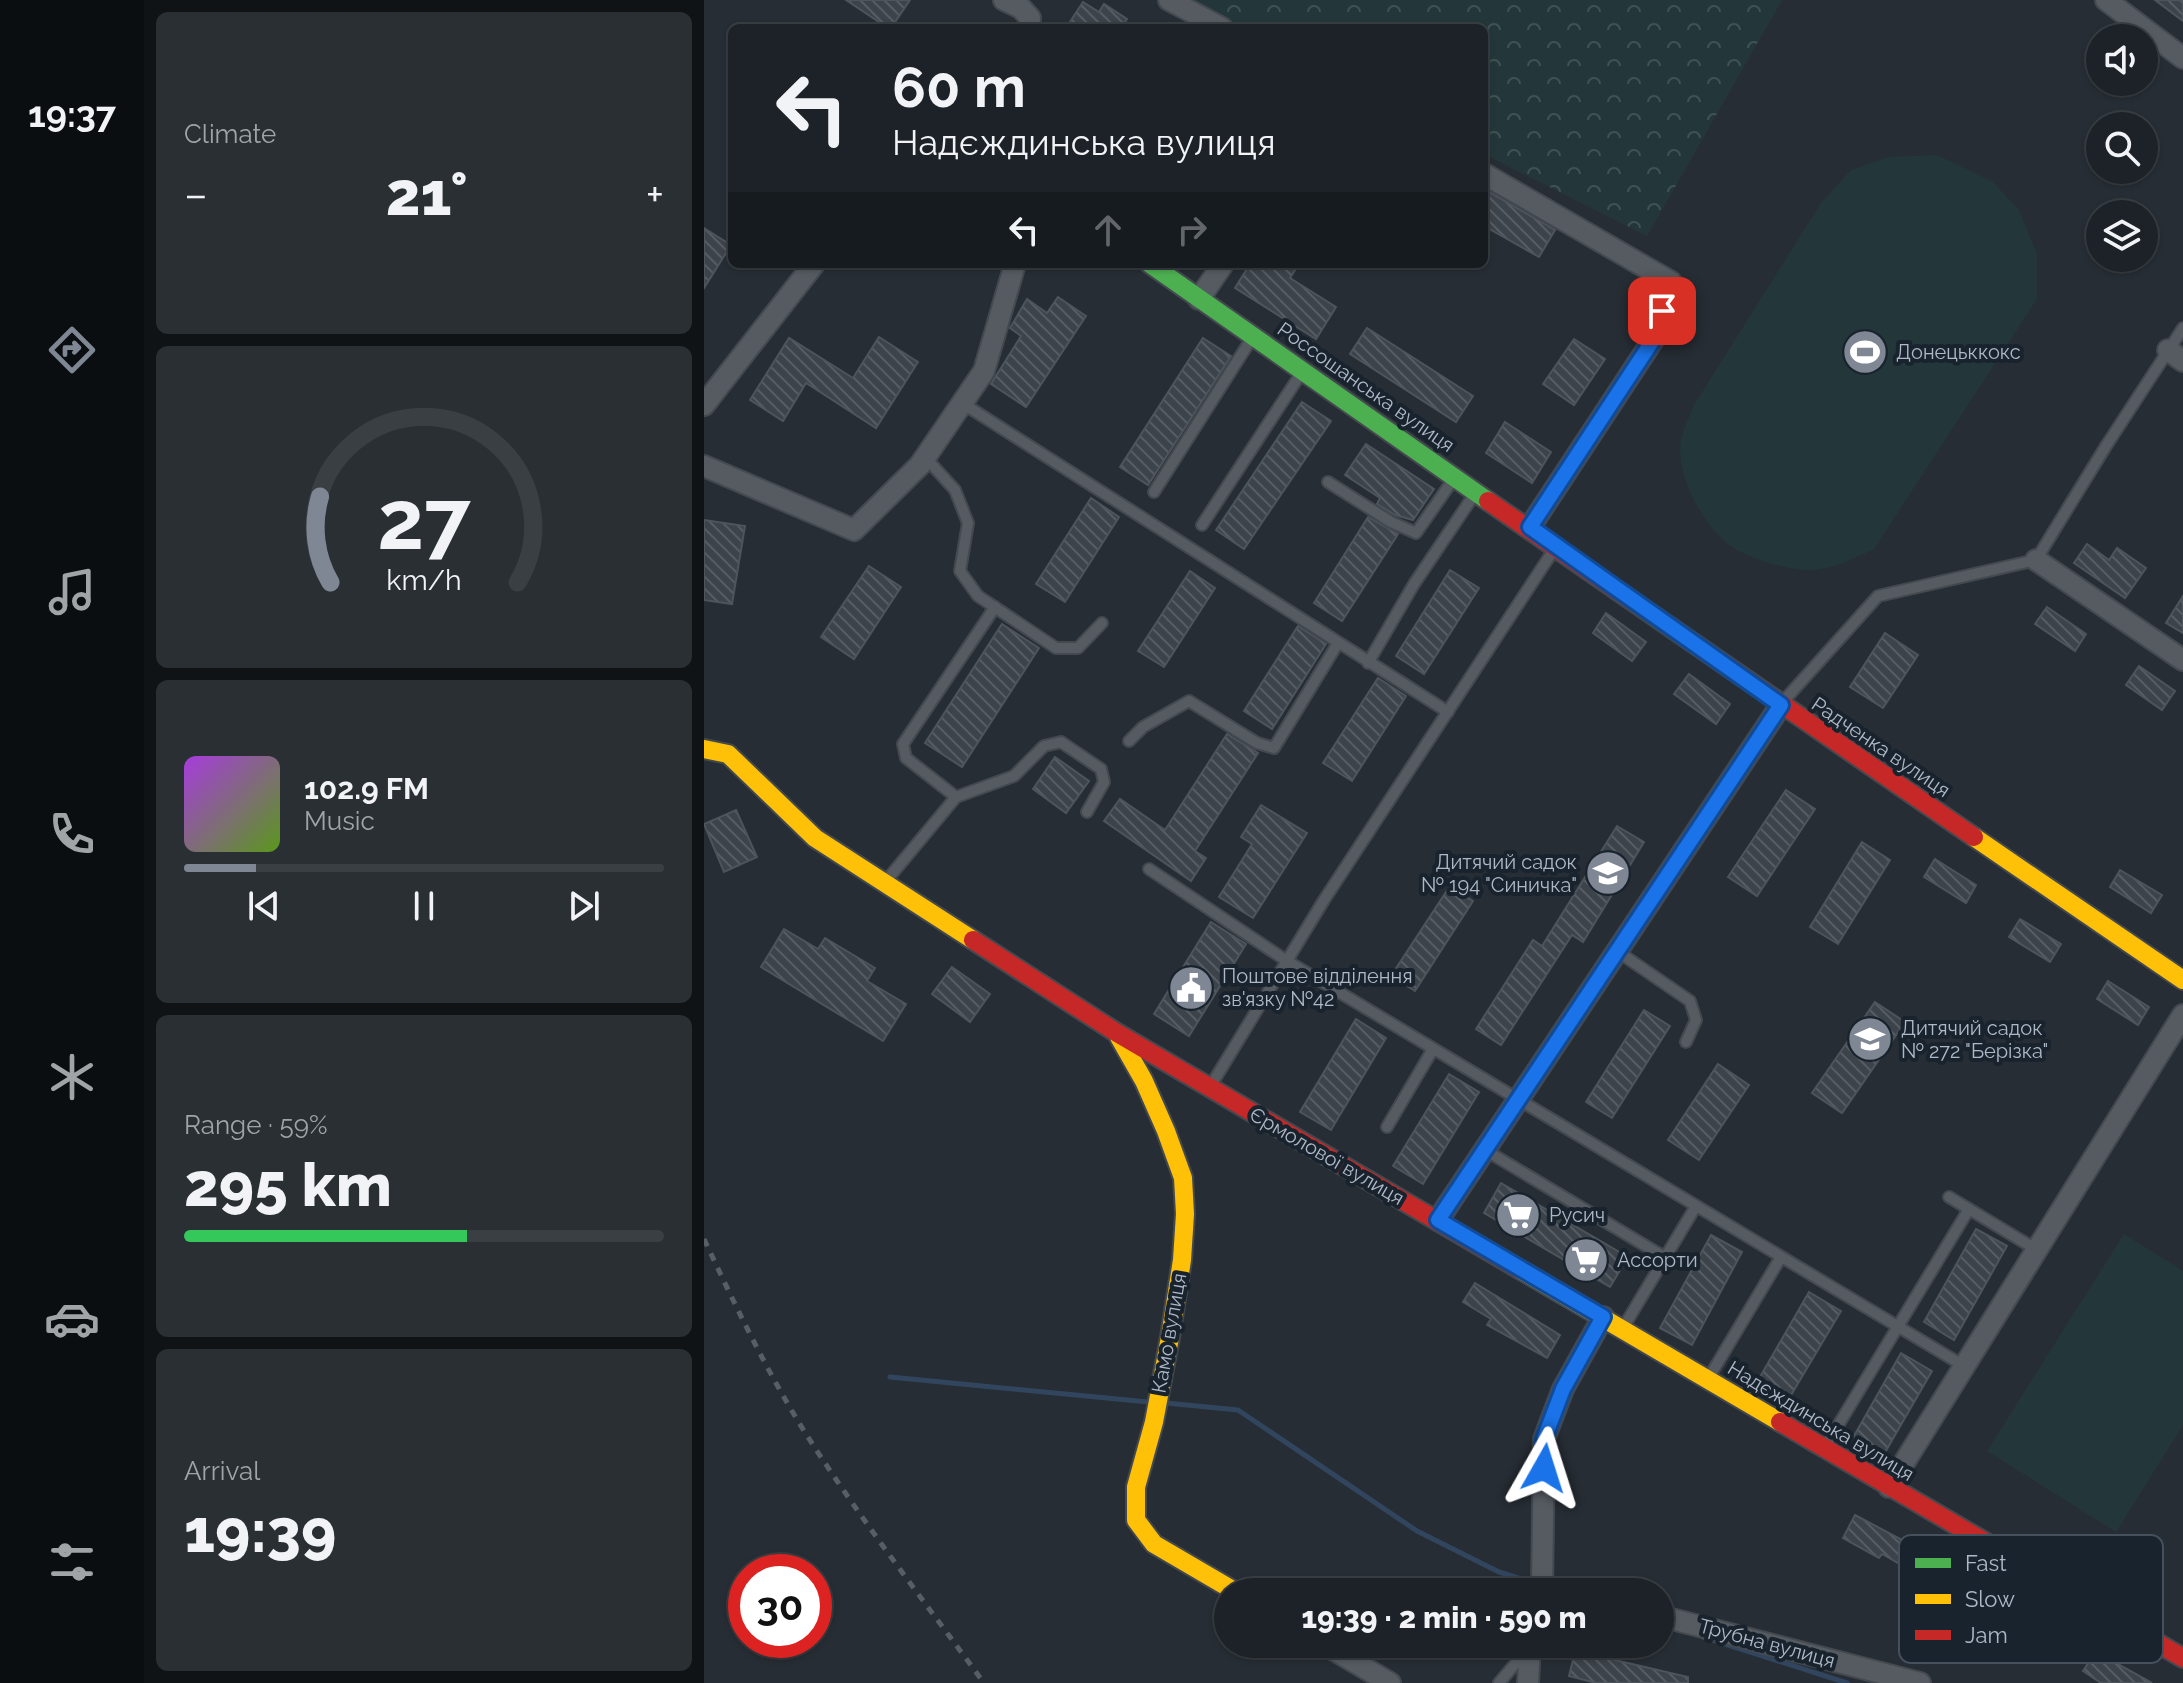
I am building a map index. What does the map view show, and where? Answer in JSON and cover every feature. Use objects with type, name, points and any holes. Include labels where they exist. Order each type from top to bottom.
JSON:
[{"type":"street","points":[[1004,0],[1021,8],[1030,18],[1029,24]]},
{"type":"street","points":[[1169,0],[1214,24]]},
{"type":"street","points":[[2106,0],[2183,58]]},
{"type":"street","points":[[1488,176],[1671,282],[1653,340],[1530,527]]},
{"type":"street","points":[[704,405],[811,268]]},
{"type":"street","points":[[704,466],[854,530],[925,457],[984,371],[1014,268]]},
{"type":"street","name":"Россошанська вулиця","points":[[1156,268],[1556,546]]},
{"type":"street","points":[[1199,299],[1220,268]]},
{"type":"street","name":"Радченка вулиця","points":[[1556,546],[1781,705],[2183,980]]},
{"type":"street","points":[[2036,560],[2183,660]]},
{"type":"street","points":[[1438,1220],[1781,705]]},
{"type":"street","name":"Єрмолової вулиця","points":[[704,749],[728,754],[815,838],[1117,1033],[1438,1220]]},
{"type":"street","points":[[1889,1487],[2183,1015]]},
{"type":"street","name":"Камо вулиця","points":[[1117,1033],[1144,1081],[1166,1131],[1183,1178],[1185,1214],[1182,1260],[1170,1337],[1154,1422],[1136,1487],[1136,1520],[1154,1544],[1214,1579]]},
{"type":"street","name":"Надєждинська вулиця","points":[[1438,1220],[1972,1535]]},
{"type":"street","points":[[1542,1578],[1544,1439],[1563,1389],[1603,1317]]},
{"type":"street","name":"Трубна вулиця","points":[[1674,1620],[1920,1683]]},
{"type":"street","name":"Надєждинська вулиця","points":[[2163,1646],[2183,1658]]},
{"type":"street","points":[[1349,1658],[1393,1682]]},
{"type":"street","points":[[1528,1683],[1529,1658]]},
{"type":"lane","points":[[1781,705],[1878,596],[2036,560],[2175,356],[2183,328]]},
{"type":"lane","points":[[1154,492],[1253,336]]},
{"type":"lane","points":[[1202,525],[1303,371]]},
{"type":"lane","points":[[962,403],[1448,712]]},
{"type":"lane","points":[[925,457],[955,490],[968,523],[960,571],[978,596],[1056,648],[1078,648],[1102,623]]},
{"type":"lane","points":[[1328,482],[1391,522],[1416,533],[1456,476]]},
{"type":"lane","points":[[1368,663],[1414,584],[1477,490]]},
{"type":"lane","points":[[1210,1088],[1287,961],[1556,546]]},
{"type":"lane","points":[[956,797],[906,758],[903,744],[995,607]]},
{"type":"lane","points":[[1129,741],[1143,727],[1189,701],[1257,743],[1274,748],[1338,643]]},
{"type":"lane","points":[[885,883],[956,797],[1014,776],[1044,746],[1061,742],[1101,769],[1104,782],[1087,812]]},
{"type":"lane","points":[[1149,869],[1287,961],[1964,1366]]},
{"type":"lane","points":[[1617,951],[1690,1001],[1696,1020],[1686,1042]]},
{"type":"lane","points":[[1387,1127],[1433,1049]]},
{"type":"lane","points":[[1485,1150],[1666,1258]]},
{"type":"lane","points":[[1949,1197],[2037,1250]]},
{"type":"lane","points":[[1623,1329],[1696,1206]]},
{"type":"lane","points":[[1824,1448],[1969,1209]]},
{"type":"lane","points":[[1708,1379],[1781,1257]]},
{"type":"lane","points":[[1499,1683],[1519,1658]]},
{"type":"green space","points":[[1176,0],[1782,0],[1647,236],[1488,156],[1488,24],[1224,24]]},
{"type":"green space","name":"Донецьккокс","points":[[1937,155],[1993,182],[2019,210],[2037,254],[2037,299],[1874,549],[1835,566],[1810,570],[1778,565],[1745,554],[1718,535],[1700,511],[1686,482],[1680,453],[1681,440],[1694,405],[1821,203],[1851,170],[1889,157]]},
{"type":"green space","points":[[2124,1234],[2183,1271],[2183,1425],[2116,1532],[1987,1451]]},
{"type":"building","points":[[846,0],[910,0],[894,24],[882,24]]},
{"type":"building","points":[[2155,0],[2183,0],[2183,21]]},
{"type":"building","points":[[1083,2],[1099,12],[1104,4],[1127,19],[1124,24],[1069,24]]},
{"type":"building","points":[[1488,191],[1555,230],[1539,257],[1488,228]]},
{"type":"building","points":[[704,228],[728,243],[728,250],[704,288]]},
{"type":"building","points":[[1248,268],[1296,268],[1290,278],[1336,307],[1316,339],[1235,288]]},
{"type":"building","points":[[1058,297],[1086,316],[1026,407],[991,384],[1021,336],[1010,328],[1027,299],[1047,313]]},
{"type":"building","points":[[1367,328],[1473,396],[1456,422],[1350,354]]},
{"type":"building","points":[[879,337],[918,362],[876,428],[806,383],[783,421],[750,400],[789,338],[853,378]]},
{"type":"building","points":[[1203,338],[1231,356],[1148,485],[1120,467]]},
{"type":"building","points":[[1574,339],[1605,359],[1574,405],[1543,384]]},
{"type":"building","points":[[1302,402],[1331,421],[1244,549],[1216,530]]},
{"type":"building","points":[[1505,422],[1551,452],[1532,483],[1486,453]]},
{"type":"building","points":[[1366,444],[1434,489],[1413,520],[1395,515],[1377,504],[1380,498],[1345,475]]},
{"type":"building","points":[[1091,498],[1119,517],[1065,602],[1036,584]]},
{"type":"building","points":[[1368,517],[1398,534],[1342,621],[1314,603]]},
{"type":"building","points":[[704,520],[745,526],[732,604],[704,600]]},
{"type":"building","points":[[2087,544],[2109,560],[2117,548],[2146,568],[2125,598],[2074,563]]},
{"type":"building","points":[[869,566],[901,587],[854,659],[821,637]]},
{"type":"building","points":[[1450,570],[1479,588],[1424,674],[1396,656]]},
{"type":"building","points":[[1190,571],[1215,588],[1164,667],[1138,651]]},
{"type":"building","points":[[2183,596],[2183,633],[2166,623]]},
{"type":"building","points":[[2047,607],[2086,634],[2075,651],[2035,624]]},
{"type":"building","points":[[1606,613],[1646,642],[1632,661],[1593,633]]},
{"type":"building","points":[[1002,624],[1039,648],[962,767],[925,743]]},
{"type":"building","points":[[1298,626],[1326,644],[1272,729],[1244,711]]},
{"type":"building","points":[[1885,633],[1918,655],[1883,708],[1850,687]]},
{"type":"building","points":[[2139,666],[2175,691],[2162,710],[2126,685]]},
{"type":"building","points":[[1689,674],[1730,704],[1716,724],[1674,694]]},
{"type":"building","points":[[1378,678],[1406,696],[1352,781],[1323,763]]},
{"type":"building","points":[[1227,734],[1258,753],[1195,851],[1206,858],[1191,881],[1104,821],[1120,799],[1165,830]]},
{"type":"building","points":[[1055,757],[1089,781],[1066,813],[1033,789]]},
{"type":"building","points":[[1786,790],[1815,809],[1757,896],[1728,877]]},
{"type":"building","points":[[1261,805],[1307,833],[1253,918],[1219,897],[1252,844],[1241,837]]},
{"type":"building","points":[[736,810],[757,857],[724,872],[704,824]]},
{"type":"building","points":[[1617,826],[1644,842],[1583,942],[1572,935],[1501,1045],[1476,1029],[1533,940],[1542,946]]},
{"type":"building","points":[[1862,842],[1890,860],[1838,944],[1810,927]]},
{"type":"building","points":[[1935,859],[1976,885],[1966,903],[1924,877]]},
{"type":"building","points":[[2120,870],[2162,895],[2151,913],[2110,887]]},
{"type":"building","points":[[1450,886],[1473,901],[1415,991],[1391,976]]},
{"type":"building","points":[[2020,919],[2061,944],[2050,962],[2009,937]]},
{"type":"building","points":[[1211,922],[1246,944],[1189,1036],[1154,1014]]},
{"type":"building","points":[[784,929],[818,949],[825,938],[875,968],[867,981],[906,1004],[883,1041],[761,967]]},
{"type":"building","points":[[952,967],[990,994],[970,1022],[932,994]]},
{"type":"building","points":[[2108,981],[2149,1007],[2138,1025],[2097,999]]},
{"type":"building","points":[[1875,1002],[1905,1022],[1842,1113],[1812,1093]]},
{"type":"building","points":[[1644,1010],[1670,1026],[1612,1118],[1586,1102]]},
{"type":"building","points":[[1356,1019],[1386,1038],[1331,1130],[1300,1112]]},
{"type":"building","points":[[1718,1064],[1749,1085],[1699,1160],[1668,1140]]},
{"type":"building","points":[[1449,1074],[1479,1092],[1423,1184],[1393,1166]]},
{"type":"building","points":[[1501,1183],[1628,1257],[1610,1287],[1484,1213]]},
{"type":"building","points":[[1976,1229],[2007,1246],[1954,1340],[1924,1322]]},
{"type":"building","points":[[1711,1235],[1742,1252],[1692,1345],[1660,1328]]},
{"type":"building","points":[[1475,1283],[1560,1335],[1547,1358],[1487,1325],[1491,1319],[1463,1302]]},
{"type":"building","points":[[1809,1292],[1841,1311],[1787,1402],[1756,1384]]},
{"type":"building","points":[[1901,1353],[1932,1371],[1880,1461],[1850,1443]]},
{"type":"building","points":[[1855,1515],[1899,1538],[1899,1564],[1882,1554],[1879,1558],[1843,1538]]},
{"type":"building","points":[[1574,1658],[1606,1658],[1688,1677],[1688,1683],[1596,1683],[1569,1676]]},
{"type":"building","points":[[2088,1663],[2117,1663],[2152,1683],[2101,1683],[2083,1671]]},
{"type":"waterway","points":[[890,1377],[1148,1402]]},
{"type":"waterway","points":[[1166,1403],[1238,1410],[1417,1531],[1499,1572],[1519,1578]]},
{"type":"waterway","points":[[1703,1637],[1847,1683]]},
{"type":"railway","points":[[704,1239],[765,1362],[806,1434],[984,1683]]},
{"type":"traffic: fast","points":[[1156,268],[1488,501]]},
{"type":"traffic: slow","points":[[704,749],[728,754],[815,838],[973,940]]},
{"type":"traffic: slow","points":[[1974,837],[2183,980]]},
{"type":"traffic: slow","points":[[1119,1037],[1144,1081],[1166,1131],[1183,1178],[1185,1214],[1182,1260],[1170,1337],[1154,1422],[1136,1487],[1136,1520],[1154,1544],[1214,1579]]},
{"type":"traffic: slow","points":[[1521,1270],[1780,1422]]},
{"type":"traffic: jam","points":[[1488,501],[1974,837]]},
{"type":"traffic: jam","points":[[973,940],[1117,1033],[1521,1270]]},
{"type":"traffic: jam","points":[[1780,1422],[1973,1535]]},
{"type":"traffic: jam","points":[[2163,1646],[2183,1658]]},
{"type":"place","name":"Донецьккокс","points":[[1865,352]]},
{"type":"place","name":"Дитячий садок № 194 \"Синичка\"","points":[[1608,873]]},
{"type":"place","name":"Поштове відділення зв'язку №42","points":[[1191,988]]},
{"type":"place","name":"Дитячий садок № 272 \"Берізка\"","points":[[1870,1039]]},
{"type":"place","name":"Русич","points":[[1518,1215]]},
{"type":"place","name":"Ассорти","points":[[1586,1260]]},
{"type":"route","points":[[1544,1468],[1544,1439],[1563,1389],[1603,1317],[1438,1220],[1781,705],[1530,527],[1653,340],[1662,311]]}]
